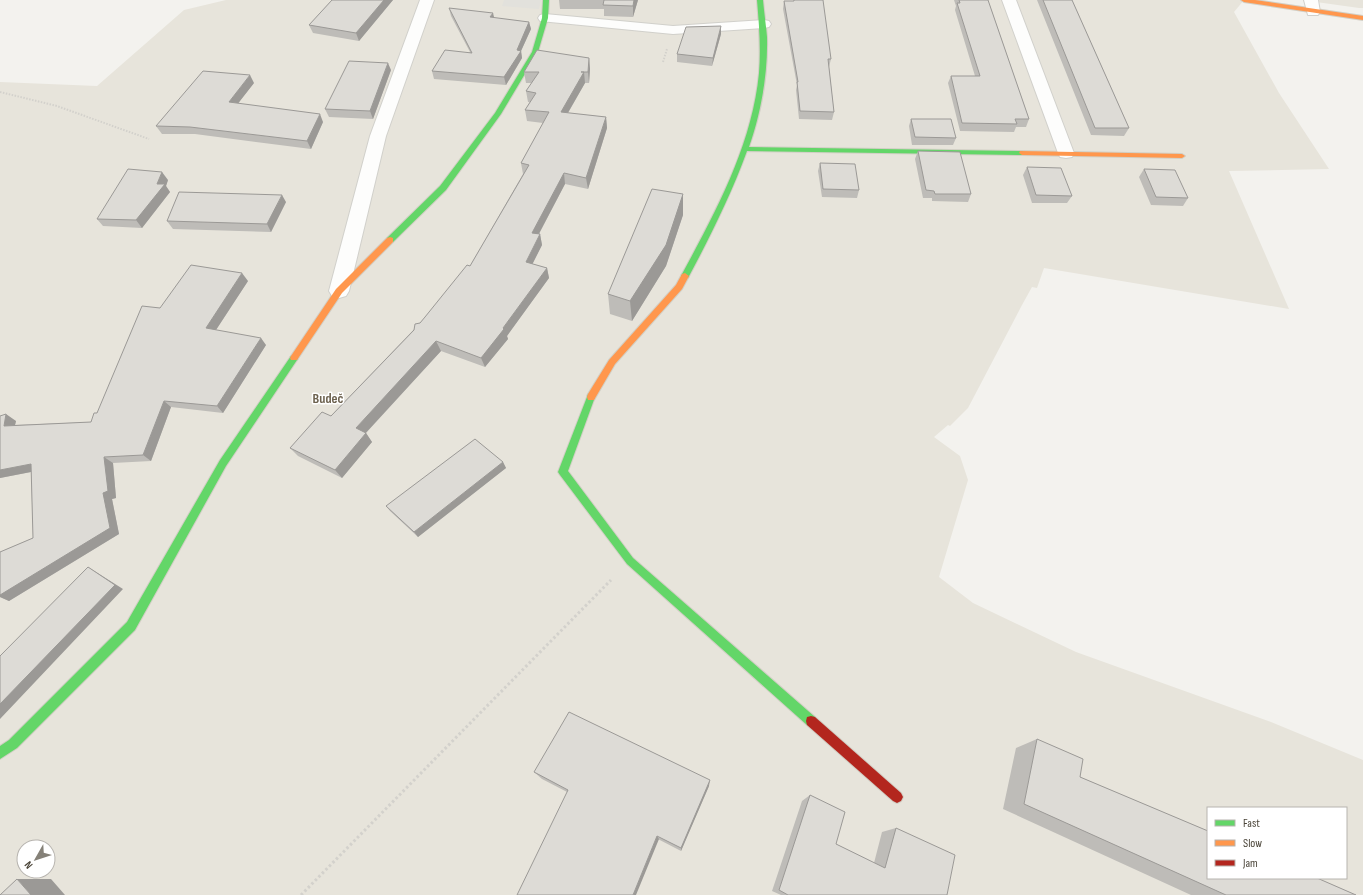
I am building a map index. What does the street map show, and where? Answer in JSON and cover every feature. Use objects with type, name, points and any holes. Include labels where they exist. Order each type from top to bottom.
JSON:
[{"type":"street","points":[[339,291],[378,136],[427,0]]},
{"type":"street","points":[[0,753],[13,744],[131,626],[223,463],[339,291],[443,188],[498,114],[535,52],[545,18],[546,0]]},
{"type":"street","points":[[760,0],[764,24],[762,73],[746,149],[718,215],[679,287],[612,362],[592,395],[563,472],[630,561],[897,797]]},
{"type":"street","points":[[1009,0],[1066,153]]},
{"type":"street","points":[[1244,0],[1312,6],[1363,18]]},
{"type":"street","points":[[545,18],[673,30],[764,24]]},
{"type":"street","points":[[746,149],[1182,156]]},
{"type":"path","points":[[0,92],[28,97],[90,117],[149,139]]},
{"type":"path","points":[[301,895],[630,561]]},
{"type":"shaded area","points":[[226,0],[1244,0],[1234,12],[1279,93],[1329,169],[1229,171],[1289,309],[1044,268],[1037,288],[1032,287],[968,408],[950,426],[948,425],[934,437],[960,456],[968,480],[939,577],[973,603],[1076,652],[1271,722],[1363,760],[1363,895],[0,895],[0,82],[97,86],[184,10]]},
{"type":"shaded area","points":[[504,0],[541,0],[539,9],[502,6]]},
{"type":"shaded area","points":[[1302,0],[1363,0],[1363,8],[1359,8]]},
{"type":"building","points":[[332,0],[384,0],[356,33],[309,25]]},
{"type":"building","points":[[604,0],[634,0],[633,6],[603,5]]},
{"type":"building","points":[[823,0],[831,59],[828,59],[834,112],[800,111],[798,82],[784,1]]},
{"type":"building","points":[[959,0],[988,0],[1029,119],[1015,119],[1017,124],[962,123],[951,76],[980,76],[957,3],[960,3]]},
{"type":"building","points":[[1043,0],[1072,0],[1129,128],[1095,128]]},
{"type":"building","points":[[449,8],[493,13],[490,17],[529,22],[517,50],[521,51],[504,77],[432,71],[445,50],[472,53]]},
{"type":"building","points":[[721,26],[713,58],[677,54],[686,27]]},
{"type":"building","points":[[537,50],[589,58],[588,72],[584,72],[561,112],[606,117],[586,178],[564,173],[532,233],[540,234],[526,262],[547,268],[503,328],[504,329],[481,358],[436,341],[356,428],[366,433],[335,470],[290,448],[322,412],[331,416],[414,330],[415,324],[420,323],[467,265],[470,266],[529,165],[521,163],[549,112],[525,110],[536,93],[526,91],[539,72],[524,72]]},
{"type":"building","points":[[349,61],[388,63],[370,111],[325,109]]},
{"type":"building","points":[[203,71],[250,75],[229,102],[320,114],[307,141],[190,127],[156,126]]},
{"type":"building","points":[[911,119],[951,119],[956,138],[915,137]]},
{"type":"building","points":[[918,151],[960,152],[971,194],[935,194],[934,191],[926,190]]},
{"type":"building","points":[[820,163],[855,164],[859,190],[823,189]]},
{"type":"building","points":[[1027,167],[1061,168],[1072,196],[1036,195]]},
{"type":"building","points":[[128,169],[162,172],[157,184],[165,184],[136,220],[97,219]]},
{"type":"building","points":[[1144,169],[1175,170],[1188,198],[1156,197]]},
{"type":"building","points":[[652,189],[683,194],[666,245],[630,301],[608,294]]},
{"type":"building","points":[[179,192],[282,195],[267,224],[167,221]]},
{"type":"building","points":[[191,265],[242,273],[206,328],[261,338],[217,406],[164,401],[143,455],[104,457],[108,491],[103,493],[110,528],[0,595],[0,552],[33,538],[31,464],[0,470],[0,416],[6,414],[4,426],[91,422],[94,413],[97,413],[142,306],[160,308]]},
{"type":"building","points":[[475,439],[503,462],[414,532],[386,506]]},
{"type":"building","points":[[88,567],[115,585],[0,704],[0,656]]},
{"type":"building","points":[[569,712],[710,780],[681,848],[657,836],[633,895],[517,895],[568,790],[534,772]]},
{"type":"building","points":[[1037,739],[1083,759],[1080,777],[1207,831],[1207,879],[1319,879],[1356,895],[1226,895],[1024,804]]},
{"type":"building","points":[[810,795],[845,812],[836,844],[885,868],[896,828],[955,855],[947,895],[788,895],[779,890]]},
{"type":"building","points":[[17,879],[31,895],[0,895]]},
{"type":"traffic: fast","points":[[390,240],[443,188],[498,114],[535,52],[545,18],[546,0]]},
{"type":"traffic: fast","points":[[685,276],[719,211],[734,178],[756,109],[762,74],[764,37],[760,0]]},
{"type":"traffic: fast","points":[[746,149],[1022,153]]},
{"type":"traffic: fast","points":[[0,753],[13,744],[131,626],[223,463],[294,358]]},
{"type":"traffic: fast","points":[[591,397],[563,472],[630,561],[811,721]]},
{"type":"traffic: slow","points":[[1244,0],[1363,18]]},
{"type":"traffic: slow","points":[[1022,153],[1182,156]]},
{"type":"traffic: slow","points":[[294,358],[339,291],[390,240]]},
{"type":"traffic: slow","points":[[591,397],[612,362],[679,287],[685,276]]},
{"type":"traffic: jam","points":[[811,721],[897,797]]},
{"type":"district","name":"Budeč","points":[[328,398]]}]
